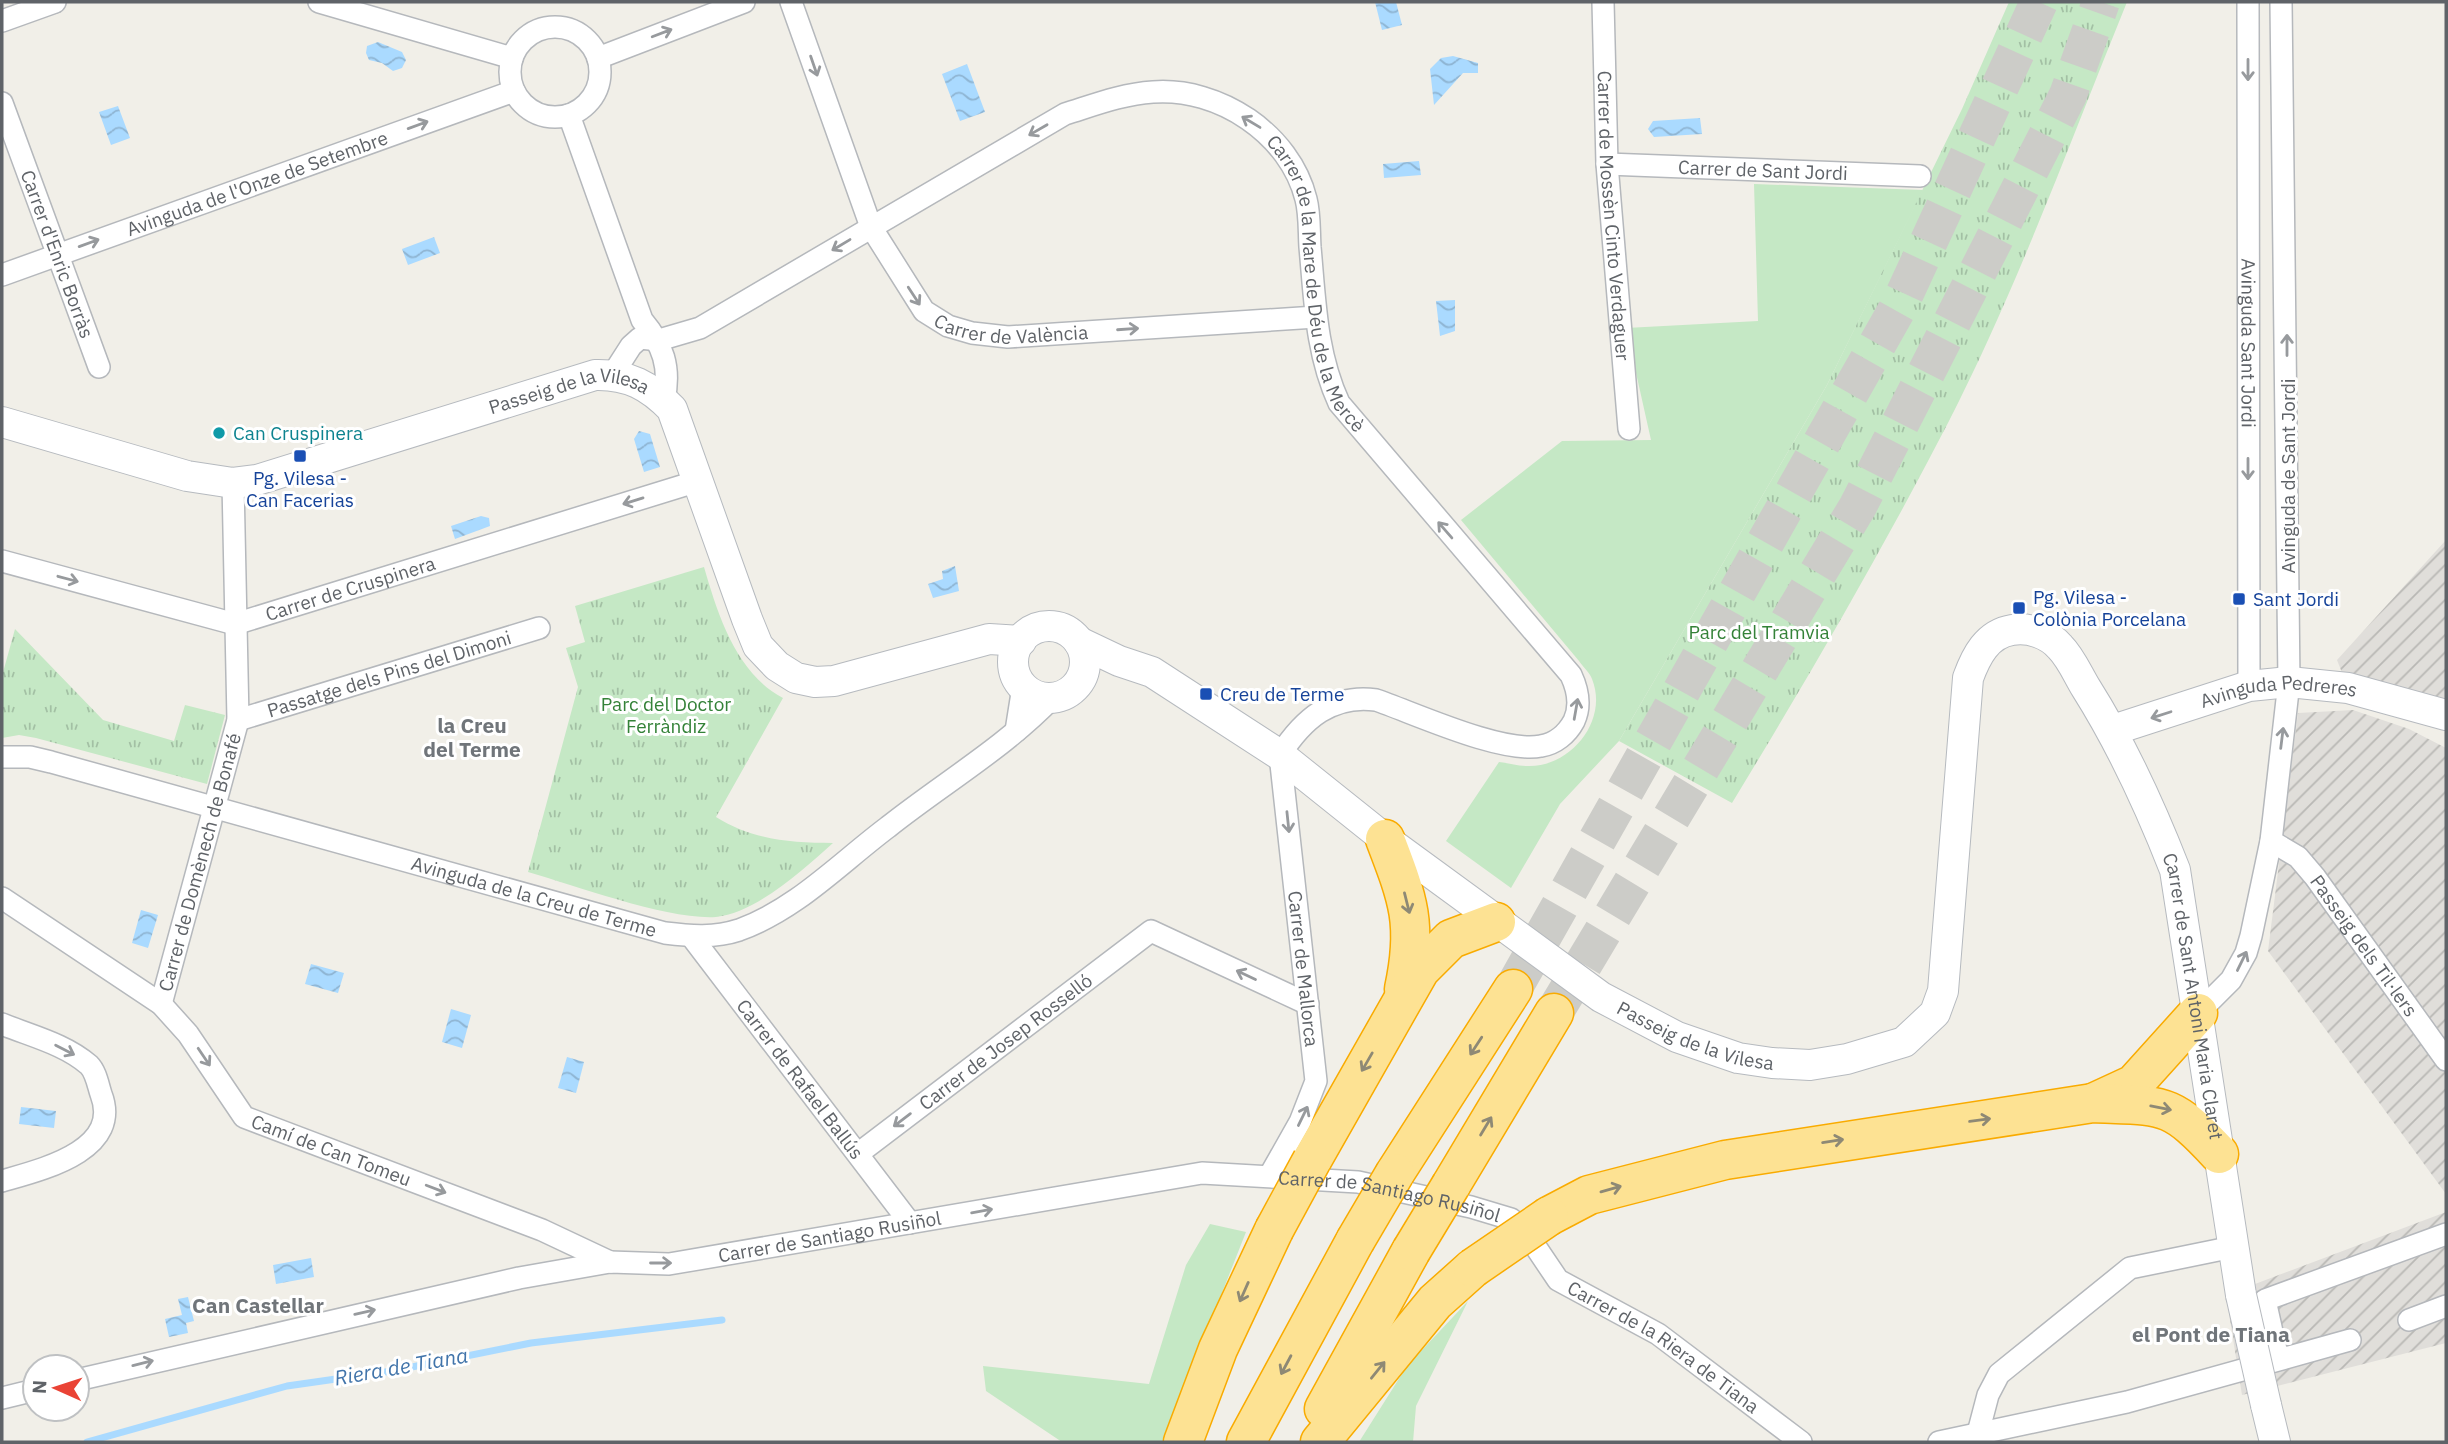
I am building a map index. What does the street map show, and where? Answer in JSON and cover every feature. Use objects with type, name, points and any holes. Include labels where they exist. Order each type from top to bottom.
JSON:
[{"type":"highway","points":[[1385,839],[1409,904],[1412,930],[1410,960],[1401,1003]]},
{"type":"highway","points":[[1183,1442],[1218,1349],[1274,1230],[1420,970],[1451,939],[1496,922]]},
{"type":"highway","points":[[1246,1442],[1395,1173],[1513,989]]},
{"type":"highway","points":[[1307,1442],[1411,1251],[1554,1013]]},
{"type":"highway","points":[[2094,1103],[2134,1084],[2198,1013]]},
{"type":"highway","points":[[1320,1442],[1435,1302],[1473,1268],[1549,1216],[1589,1195],[1725,1160],[2094,1103],[2144,1105],[2173,1110],[2192,1125],[2219,1154]]},
{"type":"street","points":[[2,21],[55,2]]},
{"type":"street","points":[[319,2],[512,58]]},
{"type":"street","points":[[598,58],[744,2]]},
{"type":"street","name":"Carrer de València","points":[[792,2],[871,227],[924,311],[948,326],[972,334],[1008,337],[1316,317]]},
{"type":"street","name":"Carrer de Mossèn Cinto Verdaguer","points":[[1604,2],[1606,164],[1629,429]]},
{"type":"street","name":"Avinguda Sant Jordi","points":[[2248,2],[2249,686]]},
{"type":"street","name":"Avinguda de Sant Jordi","points":[[2198,1013],[2231,980],[2246,953],[2271,841],[2289,682],[2281,2]]},
{"type":"street","points":[[554,26],[573,30],[588,41],[598,58],[599,81],[589,102],[569,115],[553,117],[537,113],[523,104],[514,91],[510,75],[512,58],[521,42],[536,30],[554,26]]},
{"type":"street","name":"Avinguda de l'Onze de Setembre","points":[[2,275],[514,91]]},
{"type":"street","name":"Carrer de la Mare de Déu de la Mercè","points":[[647,333],[700,328],[1065,114],[1114,99],[1154,92],[1203,97],[1258,123],[1289,159],[1307,199],[1321,356],[1339,403],[1576,684],[1578,705],[1572,724],[1558,739],[1529,747],[1477,736],[1376,699],[1340,700],[1320,710],[1304,723],[1280,755]]},
{"type":"street","name":"Carrer d'Enric Borràs","points":[[2,103],[55,255],[99,367]]},
{"type":"street","points":[[569,115],[647,333],[665,358],[667,383],[664,400]]},
{"type":"street","name":"Carrer de Sant Jordi","points":[[1606,164],[1920,176]]},
{"type":"street","points":[[624,377],[631,346],[647,333]]},
{"type":"street","name":"Passeig de la Vilesa","points":[[2,422],[187,476],[233,483],[257,480],[595,375],[624,377],[655,391],[672,409],[758,646],[777,667],[796,678],[834,681],[963,646],[1019,665]]},
{"type":"street","name":"Carrer de Cruspinera","points":[[235,624],[698,481]]},
{"type":"street","name":"Carrer de Domènech de Bonafé","points":[[161,1004],[238,720],[233,483]]},
{"type":"street","points":[[2,561],[235,624]]},
{"type":"street","name":"Passatge dels Pins del Dimoni","points":[[238,720],[539,628]]},
{"type":"street","points":[[1016,730],[1019,665],[1039,628],[1061,628],[1079,642],[1085,664],[1065,692],[1031,694],[1019,665]]},
{"type":"street","name":"Carrer de Sant Antoni Maria Claret","points":[[1992,639],[2016,629],[2046,635],[2061,647],[2113,730],[2156,821],[2175,870],[2241,1295],[2276,1442]]},
{"type":"street","name":"Passeig de la Vilesa","points":[[1079,642],[1119,661],[1152,672],[1280,755],[1385,839],[1601,997],[1677,1037],[1738,1058],[1810,1065],[1847,1059],[1905,1042],[1935,1013],[1943,991],[1964,701],[1974,661],[1992,639]]},
{"type":"street","name":"Passeig de la Vilesa","points":[[1065,692],[1120,680],[1164,682]]},
{"type":"street","name":"Avinguda Pedreres","points":[[2113,730],[2249,686],[2289,682],[2348,688],[2446,715]]},
{"type":"street","name":"Avinguda de la Creu de Terme","points":[[2,757],[30,757],[634,925],[691,936],[740,929],[802,897],[887,827],[1065,692]]},
{"type":"street","name":"Carrer de Mallorca","points":[[1270,1175],[1304,1114],[1315,1082],[1280,755]]},
{"type":"street","name":"Passeig dels Til·lers","points":[[2271,841],[2298,857],[2315,877],[2446,1060]]},
{"type":"street","name":"Camí de Can Tomeu","points":[[2,898],[161,1004],[188,1034],[244,1117],[542,1230],[610,1262]]},
{"type":"street","name":"Carrer de Josep Rosselló","points":[[859,1153],[1151,930],[1308,1004]]},
{"type":"street","name":"Carrer de Rafael Ballús","points":[[691,936],[911,1223]]},
{"type":"street","points":[[2,1024],[69,1051],[92,1068],[105,1103],[101,1130],[86,1146],[56,1166],[2,1181]]},
{"type":"street","name":"Carrer de Santiago Rusiñol","points":[[91,1377],[519,1278],[610,1262],[669,1264],[1202,1173],[1358,1182],[1471,1206],[1511,1219],[1527,1234],[1558,1280]]},
{"type":"street","points":[[2278,1359],[2265,1300],[2446,1234]]},
{"type":"street","points":[[1978,1433],[1988,1395],[1999,1374],[2130,1268],[2233,1247]]},
{"type":"street","name":"Carrer de la Riera de Tiana","points":[[1558,1280],[1658,1334],[1801,1442]]},
{"type":"street","points":[[2409,1320],[2446,1306]]},
{"type":"street","points":[[1938,1442],[2127,1402],[2350,1340]]},
{"type":"street","points":[[2,1398],[21,1393]]},
{"type":"shaded area","points":[[2446,540],[2446,715],[2348,688],[2337,660]]},
{"type":"shaded area","points":[[2353,710],[2409,729],[2446,748],[2446,1194],[2268,951],[2298,713]]},
{"type":"shaded area","points":[[2446,1212],[2446,1343],[2242,1395],[2226,1295]]},
{"type":"green space","name":"Parc del Tramvia","points":[[2009,2],[2127,2],[2021,266],[1949,421],[1844,614],[1732,803],[1619,741],[1827,385],[1962,109]]},
{"type":"green space","points":[[1754,184],[1923,190],[1827,385],[1619,741],[1560,804],[1511,888],[1446,841],[1499,762],[1524,766],[1543,765],[1571,750],[1590,726],[1596,695],[1588,672],[1461,520],[1562,441],[1651,440],[1626,328],[1758,321]]},
{"type":"green space","name":"Parc del Doctor Ferràndiz","points":[[704,567],[723,623],[741,658],[753,674],[783,698],[716,817],[744,831],[773,839],[833,843],[794,877],[763,899],[731,914],[716,917],[696,917],[648,908],[528,872],[578,687],[566,648],[585,642],[575,606]]},
{"type":"green space","points":[[15,629],[103,720],[174,741],[185,705],[225,715],[207,784],[36,738],[19,735],[2,738],[2,676]]},
{"type":"green space","points":[[1210,1224],[1246,1232],[1163,1442],[1062,1442],[986,1391],[983,1366],[1149,1384],[1186,1265]]},
{"type":"green space","points":[[1468,1301],[1416,1406],[1413,1442],[1359,1442],[1407,1366]]},
{"type":"water","points":[[1375,2],[1396,2],[1402,25],[1382,30]]},
{"type":"water","points":[[378,42],[402,52],[406,60],[402,68],[393,71],[382,63],[369,60],[367,46]]},
{"type":"water","points":[[1453,56],[1478,63],[1478,73],[1463,73],[1434,105],[1430,69],[1441,58]]},
{"type":"water","points":[[967,64],[985,112],[960,121],[942,74]]},
{"type":"water","points":[[118,106],[130,138],[111,145],[99,112]]},
{"type":"water","points":[[1700,118],[1702,134],[1654,137],[1648,129],[1653,121]]},
{"type":"water","points":[[1419,161],[1421,175],[1384,178],[1383,164]]},
{"type":"water","points":[[434,237],[440,253],[408,265],[402,249]]},
{"type":"water","points":[[1455,300],[1455,331],[1440,336],[1436,301]]},
{"type":"water","points":[[639,431],[650,434],[660,467],[644,472],[634,439]]},
{"type":"water","points":[[481,516],[489,518],[490,526],[455,539],[451,526]]},
{"type":"water","points":[[955,566],[959,591],[933,598],[928,584],[943,579],[942,571]]},
{"type":"water","points":[[141,910],[158,915],[148,948],[132,943]]},
{"type":"water","points":[[311,964],[344,973],[338,993],[305,984]]},
{"type":"water","points":[[451,1009],[471,1015],[462,1048],[442,1042]]},
{"type":"water","points":[[567,1057],[584,1062],[576,1093],[558,1088]]},
{"type":"water","points":[[21,1107],[56,1111],[54,1128],[19,1124]]},
{"type":"water","points":[[311,1258],[314,1277],[276,1284],[273,1265]]},
{"type":"water","points":[[188,1297],[194,1321],[186,1323],[188,1333],[169,1337],[165,1319],[182,1315],[178,1299]]},
{"type":"waterway","name":"Riera de Tiana","points":[[87,1442],[287,1386],[392,1371],[531,1343],[722,1320]]},
{"type":"tunnel","points":[[1513,989],[1900,304],[2039,2]]},
{"type":"tunnel","points":[[1554,1013],[1858,506],[2068,95],[2101,2]]},
{"type":"place","name":"Can Cruspinera","points":[[219,433]]},
{"type":"place","name":"Pg. Vilesa - Can Facerias","points":[[300,456]]},
{"type":"place","name":"Sant Jordi","points":[[2239,599]]},
{"type":"place","name":"Pg. Vilesa - Colònia Porcelana","points":[[2019,608]]},
{"type":"place","name":"Creu de Terme","points":[[1206,694]]},
{"type":"district","name":"la Creu del Terme","points":[[472,737]]},
{"type":"district","name":"Can Castellar","points":[[258,1305]]},
{"type":"district","name":"el Pont de Tiana","points":[[2211,1334]]}]
